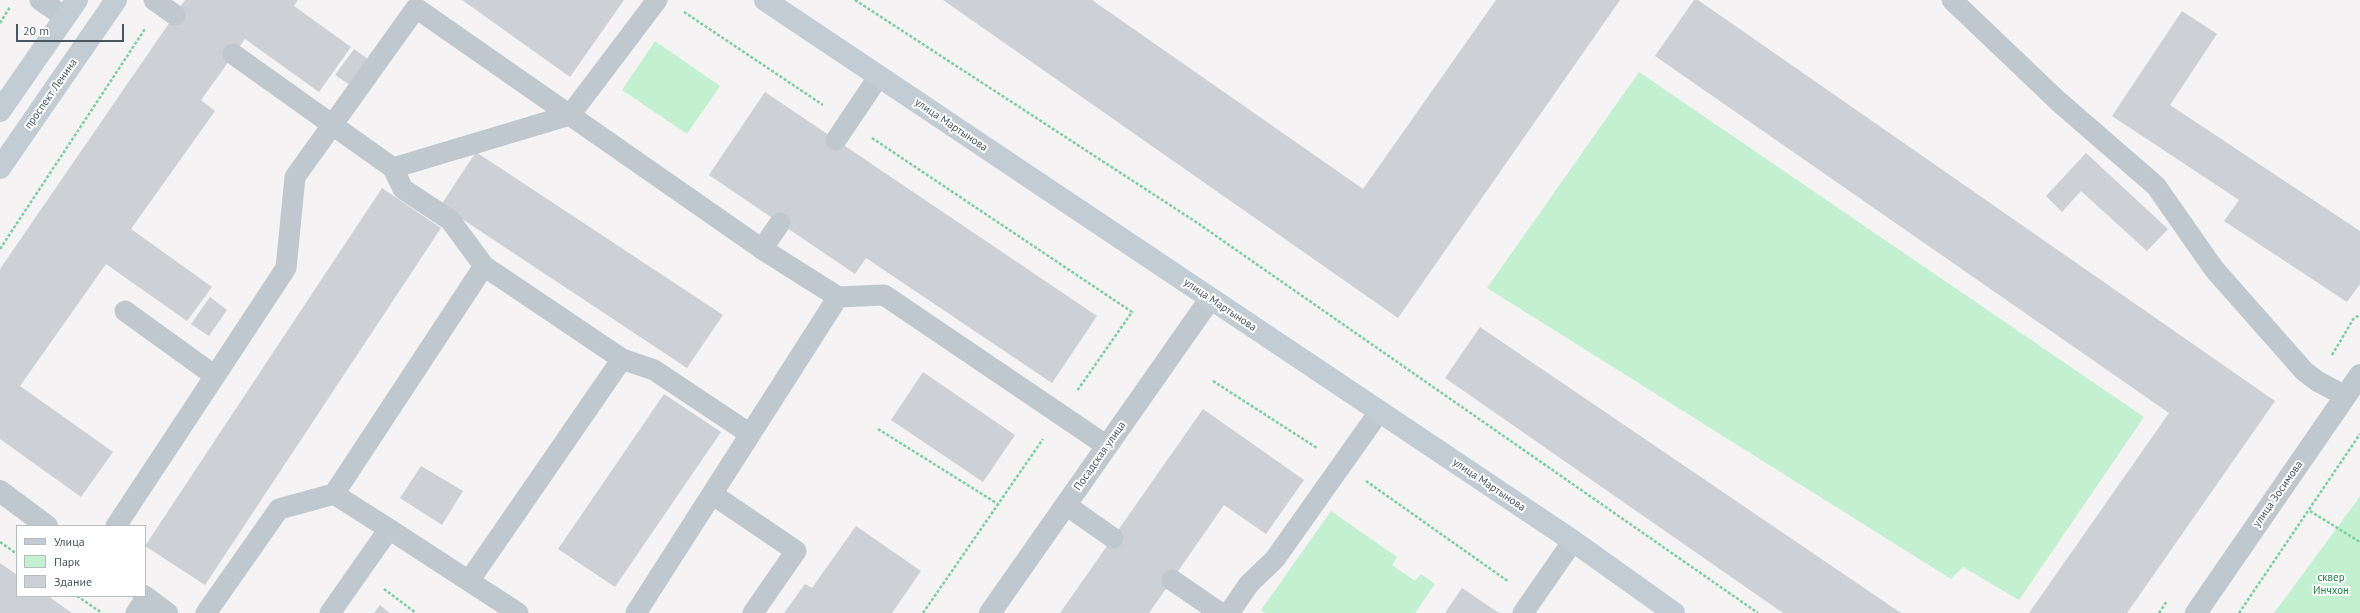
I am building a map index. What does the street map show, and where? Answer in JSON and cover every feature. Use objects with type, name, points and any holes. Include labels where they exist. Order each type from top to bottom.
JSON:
[{"type":"main road","points":[[0,111],[77,0]]},
{"type":"main road","name":"проспект Ленина","points":[[0,168],[116,0]]},
{"type":"main road","name":"улица Мартынова","points":[[765,0],[1573,541],[1674,613]]},
{"type":"main road","points":[[65,18],[91,36]]},
{"type":"street","name":"Посадская улица","points":[[994,612],[1066,505],[1210,299]]},
{"type":"street","name":"улица Зосимова","points":[[2196,613],[2360,375]]},
{"type":"street","points":[[0,492],[46,525]]},
{"type":"street","points":[[142,602],[168,613]]},
{"type":"lane","points":[[40,0],[65,18]]},
{"type":"lane","points":[[393,168],[570,115],[656,0]]},
{"type":"lane","points":[[1952,0],[2058,101],[2156,186],[2214,269],[2304,371],[2317,381],[2345,396]]},
{"type":"lane","points":[[117,525],[286,268],[295,178],[416,8],[762,249],[838,297],[884,295],[1059,416],[1107,446]]},
{"type":"lane","points":[[234,54],[393,168],[403,189],[450,220],[484,266],[622,359],[654,370],[750,434]]},
{"type":"lane","points":[[836,140],[879,76]]},
{"type":"lane","points":[[762,249],[780,222]]},
{"type":"lane","points":[[206,613],[279,509],[334,494],[484,266]]},
{"type":"lane","points":[[636,613],[838,297]]},
{"type":"lane","points":[[125,311],[215,376]]},
{"type":"lane","points":[[469,581],[622,359]]},
{"type":"lane","points":[[1229,613],[1249,584],[1276,559],[1379,412]]},
{"type":"lane","points":[[334,494],[518,613]]},
{"type":"lane","points":[[712,494],[796,551],[754,613]]},
{"type":"lane","points":[[1066,505],[1112,538]]},
{"type":"lane","points":[[330,613],[389,529]]},
{"type":"lane","points":[[1528,606],[1573,541]]},
{"type":"lane","points":[[1172,580],[1220,613]]},
{"type":"path","points":[[855,0],[1196,222],[1758,613]]},
{"type":"path","points":[[0,23],[11,6]]},
{"type":"path","points":[[0,249],[163,6]]},
{"type":"path","points":[[679,9],[1132,312],[922,613]]},
{"type":"path","points":[[1213,381],[1342,464],[1528,606]]},
{"type":"path","points":[[878,429],[998,504]]},
{"type":"path","points":[[2239,613],[2310,511],[2360,434]]},
{"type":"path","points":[[2310,511],[2360,542]]},
{"type":"path","points":[[0,542],[16,553]]},
{"type":"path","points":[[360,571],[416,613]]},
{"type":"path","points":[[78,597],[102,613]]},
{"type":"green space","points":[[655,41],[720,86],[687,134],[622,90]]},
{"type":"green space","points":[[1639,72],[2144,417],[2019,600],[1963,567],[1951,579],[1487,288]]},
{"type":"green space","name":"сквер Инчхон","points":[[2360,496],[2360,613],[2274,613],[2356,502]]},
{"type":"green space","points":[[1331,511],[1397,557],[1392,565],[1415,581],[1421,574],[1435,584],[1415,613],[1266,613],[1261,610]]},
{"type":"building","points":[[185,0],[298,0],[294,6],[351,47],[319,92],[245,39],[201,100],[215,111],[131,229],[212,287],[187,321],[106,264],[20,386],[113,452],[81,497],[0,439],[0,269]]},
{"type":"building","points":[[462,0],[624,0],[570,77]]},
{"type":"building","points":[[943,0],[1092,0],[1363,189],[1496,0],[1620,0],[1398,318]]},
{"type":"building","points":[[1694,0],[1698,0],[2275,401],[2127,613],[2029,613],[2169,413],[1655,56]]},
{"type":"building","points":[[2182,11],[2217,34],[2170,105],[2360,231],[2360,284],[2347,302],[2224,221],[2239,200],[2112,116]]},
{"type":"building","points":[[354,49],[372,62],[353,87],[335,75]]},
{"type":"building","points":[[765,92],[1097,316],[1052,383],[866,258],[855,274],[709,175]]},
{"type":"building","points":[[476,152],[723,315],[687,368],[441,205]]},
{"type":"building","points":[[2086,153],[2168,229],[2147,251],[2081,191],[2062,212],[2046,196]]},
{"type":"building","points":[[382,188],[441,228],[205,585],[146,547]]},
{"type":"building","points":[[210,297],[227,310],[209,336],[191,324]]},
{"type":"building","points":[[1480,327],[1901,613],[1783,613],[1445,378]]},
{"type":"building","points":[[923,372],[1015,435],[983,482],[891,420]]},
{"type":"building","points":[[664,394],[721,432],[615,587],[558,549]]},
{"type":"building","points":[[1203,409],[1304,480],[1266,534],[1224,505],[1149,613],[1060,613]]},
{"type":"building","points":[[421,466],[463,491],[442,525],[400,498]]},
{"type":"building","points":[[856,526],[921,571],[892,613],[784,613],[805,584],[812,588]]},
{"type":"building","points":[[0,563],[16,574],[16,597],[49,597],[72,613],[0,613]]},
{"type":"building","points":[[1462,588],[1499,613],[1445,613]]},
{"type":"building","points":[[380,605],[390,613],[374,613]]}]
